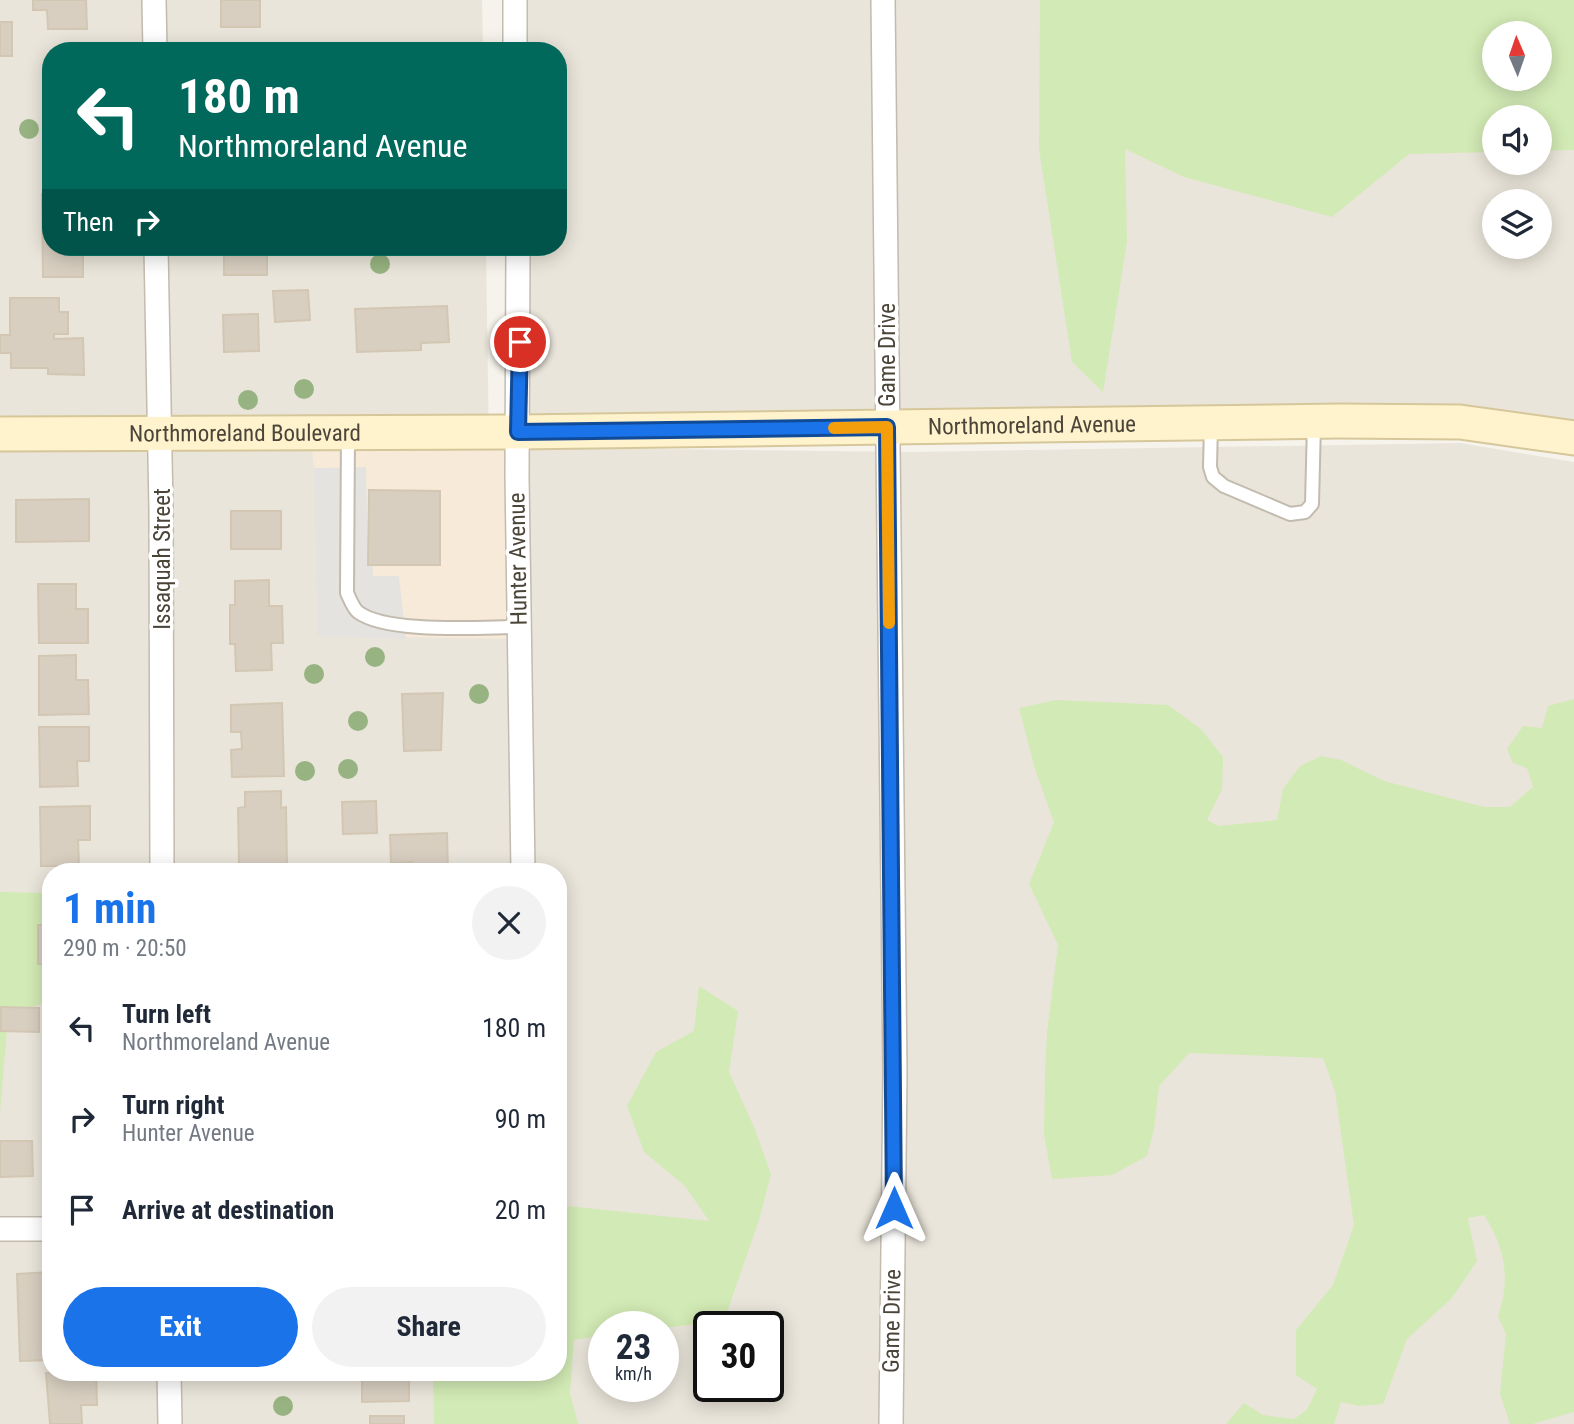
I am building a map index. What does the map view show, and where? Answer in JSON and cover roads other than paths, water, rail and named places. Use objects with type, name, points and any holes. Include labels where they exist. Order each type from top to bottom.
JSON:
[{"type":"street","points":[[154,0],[155,42]]},
{"type":"street","points":[[515,0],[515,42]]},
{"type":"street","name":"Game Drive","points":[[883,0],[895,1074],[891,1424]]},
{"type":"street","name":"Issaquah Street","points":[[156,256],[161,433],[162,863]]},
{"type":"street","name":"Hunter Avenue","points":[[517,256],[503,432],[519,627],[523,863]]},
{"type":"street","name":"Northmoreland Avenue","points":[[503,432],[1460,422],[1574,438]]},
{"type":"street","name":"Northmoreland Boulevard","points":[[0,434],[503,432]]},
{"type":"street","points":[[0,1230],[42,1229]]},
{"type":"street","points":[[169,1381],[170,1424]]},
{"type":"lane","points":[[1211,423],[1210,467],[1213,477],[1224,486],[1290,514],[1305,512],[1312,504],[1314,422]]},
{"type":"lane","points":[[348,433],[347,593],[356,611],[379,621],[424,627],[519,627]]}]
